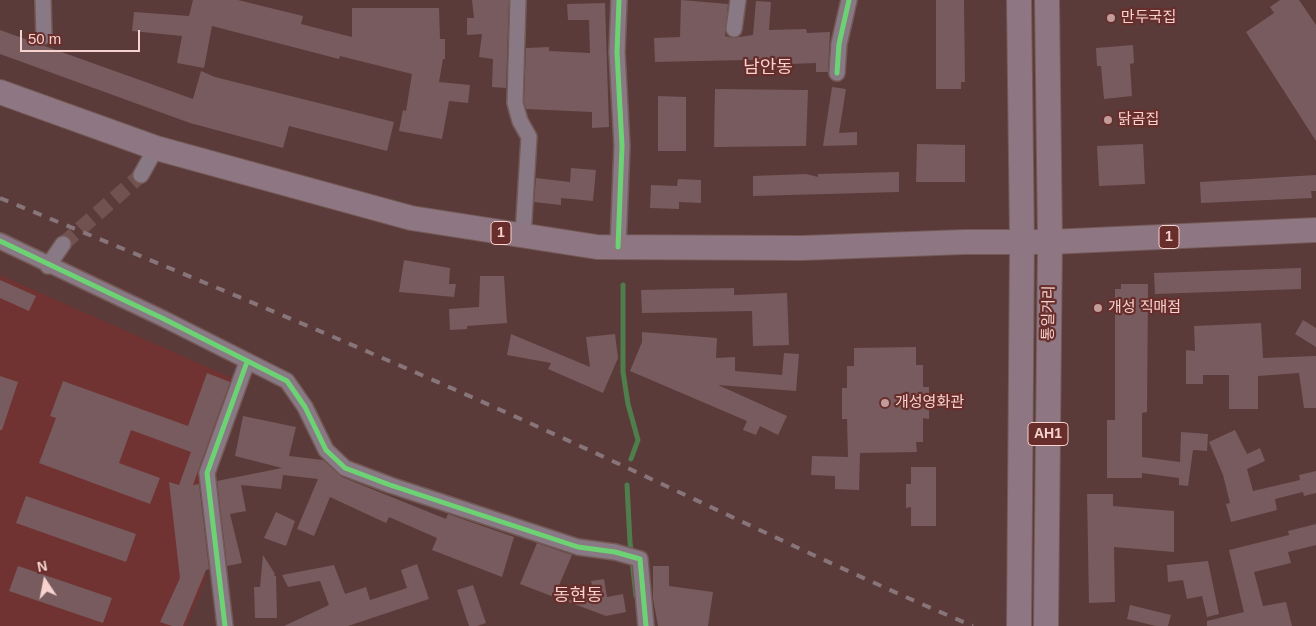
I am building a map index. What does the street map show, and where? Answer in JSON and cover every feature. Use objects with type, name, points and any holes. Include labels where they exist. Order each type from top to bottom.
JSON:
[{"type":"main road","name":"통일거리","points":[[1019,0],[1022,242],[1019,626]]},
{"type":"main road","name":"통일거리","points":[[1046,626],[1050,242],[1047,0]]},
{"type":"main road","name":"1","points":[[0,92],[156,148],[411,218],[597,247],[802,248],[964,242],[1050,242],[1316,230]]},
{"type":"street","points":[[42,0],[44,36]]},
{"type":"street","points":[[518,0],[514,103],[520,121],[529,137],[522,236]]},
{"type":"street","points":[[618,247],[622,146],[617,52],[619,0]]},
{"type":"street","points":[[734,29],[738,0]]},
{"type":"street","points":[[837,73],[839,44],[849,0]]},
{"type":"street","points":[[141,175],[156,148]]},
{"type":"street","points":[[0,242],[164,319],[287,381],[305,407],[326,450],[345,468],[398,488],[578,547],[640,559],[646,626]]},
{"type":"street","points":[[48,266],[63,244]]},
{"type":"street","points":[[225,626],[207,473],[247,362]]},
{"type":"shaded area","points":[[0,275],[234,379],[195,493],[206,579],[186,626],[0,626]]},
{"type":"building","points":[[193,0],[238,0],[303,16],[301,24],[352,37],[352,8],[439,8],[440,39],[445,39],[445,59],[443,59],[439,82],[470,85],[468,103],[449,101],[442,139],[399,131],[403,110],[406,111],[412,74],[340,56],[339,59],[212,26],[204,68],[177,63],[182,36],[132,31],[134,12],[189,16]]},
{"type":"building","points":[[472,0],[509,0],[506,88],[492,87],[493,59],[479,57],[482,34],[467,35],[467,18],[474,18]]},
{"type":"building","points":[[681,0],[728,4],[725,36],[733,38],[753,35],[756,1],[771,2],[769,30],[806,29],[807,33],[830,32],[828,72],[816,72],[816,63],[789,64],[789,59],[655,62],[654,38],[680,37]]},
{"type":"building","points":[[936,0],[964,0],[965,82],[961,82],[961,89],[936,89]]},
{"type":"building","points":[[1280,0],[1299,0],[1316,25],[1316,141],[1246,32],[1274,13],[1270,7]]},
{"type":"building","points":[[605,3],[609,127],[592,128],[592,112],[526,109],[524,102],[526,48],[549,47],[549,51],[590,53],[589,20],[568,20],[567,4]]},
{"type":"building","points":[[0,30],[193,99],[201,71],[215,77],[394,122],[387,151],[289,126],[283,148],[190,123],[0,54]]},
{"type":"building","points":[[1133,45],[1134,63],[1130,64],[1132,96],[1104,99],[1101,66],[1097,66],[1096,48]]},
{"type":"building","points":[[832,87],[846,89],[839,133],[857,132],[857,145],[823,146]]},
{"type":"building","points":[[715,89],[808,90],[806,146],[714,147]]},
{"type":"building","points":[[658,96],[686,97],[686,151],[658,151]]},
{"type":"building","points":[[917,144],[965,145],[965,182],[916,182]]},
{"type":"building","points":[[1143,144],[1145,184],[1099,186],[1097,146]]},
{"type":"building","points":[[571,168],[596,170],[593,201],[561,198],[561,205],[534,202],[536,178],[570,182]]},
{"type":"building","points":[[899,172],[899,192],[753,196],[753,176],[806,174],[818,177],[818,174]]},
{"type":"building","points":[[1316,175],[1316,191],[1311,191],[1312,198],[1201,203],[1200,182]]},
{"type":"building","points":[[678,179],[701,180],[701,203],[679,202],[679,209],[650,208],[651,185],[677,186]]},
{"type":"building","points":[[404,260],[450,268],[449,284],[456,284],[454,297],[399,292]]},
{"type":"building","points":[[1301,268],[1301,289],[1155,294],[1154,273]]},
{"type":"building","points":[[480,276],[504,276],[507,323],[467,326],[467,329],[450,330],[449,309],[479,307]]},
{"type":"building","points":[[0,280],[36,296],[29,311],[0,298]]},
{"type":"building","points":[[1121,284],[1148,284],[1147,412],[1142,413],[1142,457],[1180,462],[1181,432],[1208,434],[1207,451],[1193,450],[1188,486],[1179,485],[1179,478],[1142,473],[1142,478],[1107,478],[1107,420],[1115,420],[1115,289],[1121,289]]},
{"type":"building","points":[[734,288],[734,295],[787,293],[789,345],[753,346],[752,311],[642,313],[641,290]]},
{"type":"building","points":[[1303,320],[1316,328],[1316,347],[1295,334]]},
{"type":"building","points":[[1261,323],[1263,358],[1316,356],[1316,408],[1304,408],[1299,373],[1258,376],[1258,409],[1229,409],[1229,375],[1203,375],[1203,384],[1186,384],[1186,350],[1195,351],[1194,326]]},
{"type":"building","points":[[642,332],[717,338],[716,358],[735,357],[735,371],[782,375],[784,353],[799,354],[796,391],[718,385],[787,416],[778,435],[760,426],[756,435],[743,430],[747,421],[630,371],[642,342]]},
{"type":"building","points":[[511,334],[590,367],[586,337],[615,334],[618,358],[603,393],[548,369],[551,363],[507,355]]},
{"type":"building","name":"개성영화관","points":[[916,347],[916,365],[923,365],[923,387],[929,387],[929,419],[923,418],[923,442],[916,442],[917,452],[860,453],[859,490],[835,489],[835,476],[811,475],[812,456],[848,457],[847,419],[842,419],[842,388],[847,388],[847,366],[854,366],[854,348]]},
{"type":"building","points":[[207,373],[230,382],[193,485],[199,484],[209,569],[206,570],[183,626],[172,626],[160,622],[180,578],[169,482],[179,485],[191,452],[131,430],[119,463],[160,478],[150,504],[39,463],[56,418],[50,416],[63,381],[188,426]]},
{"type":"building","points":[[0,376],[18,382],[2,430],[0,430]]},
{"type":"building","points":[[243,416],[296,427],[289,456],[323,460],[342,477],[446,519],[448,514],[514,537],[502,577],[432,550],[437,538],[389,517],[386,523],[330,497],[314,536],[297,529],[318,479],[283,475],[281,489],[241,485],[246,511],[230,514],[242,563],[227,566],[217,481],[282,468],[235,456]]},
{"type":"building","points":[[1235,430],[1247,454],[1260,448],[1265,461],[1247,469],[1253,491],[1300,480],[1299,475],[1316,471],[1316,493],[1304,496],[1303,492],[1275,499],[1277,510],[1231,522],[1226,504],[1230,503],[1223,475],[1209,442]]},
{"type":"building","points":[[911,467],[936,467],[936,526],[911,526],[911,507],[906,508],[906,484],[911,484]]},
{"type":"building","points":[[1087,494],[1113,494],[1113,506],[1174,511],[1174,552],[1114,547],[1115,602],[1089,603]]},
{"type":"building","points":[[26,496],[136,534],[126,562],[16,523]]},
{"type":"building","points":[[276,512],[295,521],[286,546],[264,538]]},
{"type":"building","points":[[1316,524],[1316,545],[1288,552],[1291,563],[1254,572],[1263,606],[1286,602],[1292,626],[1207,626],[1207,621],[1244,612],[1229,550],[1289,535],[1288,531]]},
{"type":"building","points":[[537,543],[572,555],[554,597],[520,584]]},
{"type":"building","points":[[263,555],[275,574],[274,576],[276,576],[277,618],[255,618],[254,587],[260,587]]},
{"type":"building","points":[[1208,561],[1219,614],[1207,617],[1202,596],[1187,599],[1183,580],[1168,582],[1167,565]]},
{"type":"building","points":[[417,564],[429,599],[348,626],[284,626],[329,605],[320,581],[288,587],[282,575],[334,565],[345,594],[366,587],[370,600],[407,588],[401,570]]},
{"type":"building","points":[[18,566],[112,598],[103,623],[9,591]]},
{"type":"building","points":[[653,566],[669,566],[669,586],[713,592],[708,626],[658,626],[653,599]]},
{"type":"building","points":[[604,579],[607,597],[623,594],[626,612],[606,616],[566,601],[594,595],[591,581]]},
{"type":"building","points":[[473,585],[486,623],[469,626],[457,590]]},
{"type":"building","points":[[1130,605],[1171,615],[1168,626],[1156,626],[1127,619]]},
{"type":"waterway","points":[[623,285],[623,372],[628,404],[638,440],[631,459]]},
{"type":"waterway","points":[[627,485],[630,542],[636,596]]},
{"type":"tunnel","points":[[63,244],[141,175]]},
{"type":"railway","points":[[0,198],[436,381],[874,583],[973,626]]},
{"type":"cycle path","points":[[618,247],[622,146],[617,52],[619,0]]},
{"type":"cycle path","points":[[837,73],[839,44],[849,0]]},
{"type":"cycle path","points":[[0,241],[164,319],[287,381],[305,407],[326,450],[345,468],[390,485],[578,547],[615,552],[640,559],[646,626]]},
{"type":"cycle path","points":[[225,626],[207,473],[247,362]]},
{"type":"place","name":"만두국집","points":[[1111,18]]},
{"type":"place","name":"닭곰집","points":[[1108,120]]},
{"type":"place","name":"개성 직매점","points":[[1098,308]]},
{"type":"place","name":"개성영화관","points":[[885,403]]},
{"type":"district","name":"남안동","points":[[768,68]]},
{"type":"district","name":"동현동","points":[[578,596]]}]
